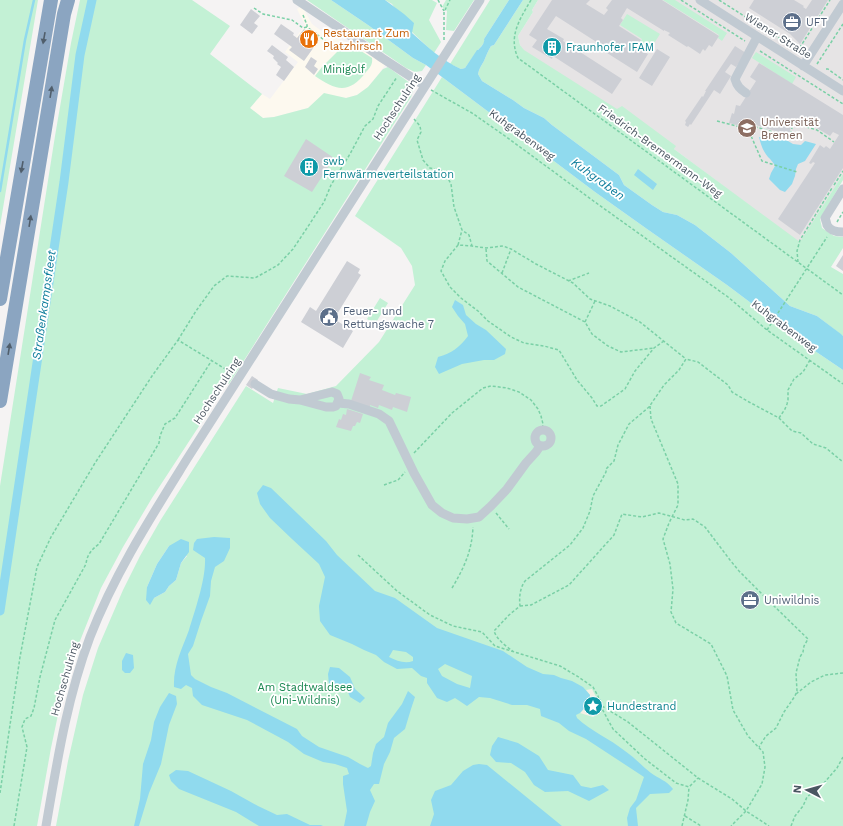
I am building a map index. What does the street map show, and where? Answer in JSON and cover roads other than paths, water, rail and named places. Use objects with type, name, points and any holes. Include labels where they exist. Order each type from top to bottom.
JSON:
[{"type":"highway","points":[[0,299],[51,0]]},
{"type":"highway","points":[[0,401],[64,14],[68,0]]},
{"type":"street","name":"Hochschulring","points":[[46,826],[68,708],[87,645],[115,580],[147,523],[480,0]]},
{"type":"street","name":"Wiener Straße","points":[[700,0],[843,92]]},
{"type":"street","points":[[301,2],[400,71],[425,86]]},
{"type":"street","points":[[803,66],[843,4]]},
{"type":"street","points":[[746,93],[736,85],[735,79],[757,37]]},
{"type":"street","points":[[843,189],[825,218],[827,225],[832,230],[843,232]]},
{"type":"street","points":[[240,376],[271,394],[326,407],[333,407],[338,403],[349,404],[379,414],[389,421],[409,463],[432,505],[442,514],[453,518],[467,520],[479,518],[507,489],[526,462],[540,446],[546,446],[550,443],[551,438],[548,432],[542,430]]},
{"type":"street","points":[[300,400],[332,392],[337,394],[339,399],[338,403]]},
{"type":"water","name":"Kuhgraben","points":[[331,0],[385,0],[414,23],[412,33],[441,57],[461,69],[465,68],[482,45],[484,39],[509,0],[523,0],[494,45],[491,46],[478,74],[482,81],[524,108],[544,118],[619,175],[624,185],[652,205],[663,212],[677,215],[695,225],[731,253],[790,306],[817,316],[841,334],[843,336],[843,370],[812,349],[727,285],[595,192],[426,65],[413,58]]},
{"type":"water","points":[[771,136],[793,144],[801,145],[805,141],[816,144],[805,161],[798,164],[792,184],[785,192],[780,190],[769,179],[775,166],[763,150],[759,137],[769,138]]},
{"type":"water","points":[[638,169],[657,184],[653,190],[634,175]]},
{"type":"water","points":[[455,300],[463,305],[466,315],[486,330],[506,349],[505,354],[494,360],[484,360],[462,364],[439,374],[435,367],[438,357],[455,350],[468,336],[465,324],[452,307]]},
{"type":"water","points":[[263,485],[271,488],[375,591],[395,598],[437,628],[503,651],[527,667],[543,674],[554,675],[572,681],[583,687],[590,695],[590,702],[580,713],[576,715],[577,718],[628,753],[651,773],[673,789],[669,793],[650,794],[636,808],[638,826],[628,826],[627,818],[630,808],[636,800],[644,777],[586,739],[569,731],[559,723],[541,716],[540,709],[527,705],[512,705],[490,698],[479,697],[467,706],[455,698],[447,702],[437,698],[427,683],[427,678],[421,676],[412,668],[397,669],[384,662],[376,655],[330,635],[320,621],[319,606],[325,577],[319,564],[270,518],[260,504],[257,493]],"holes":[[[393,650],[406,652],[413,657],[413,661],[401,662],[389,657]],[[445,664],[472,676],[470,688],[457,684],[442,676],[438,669]]]},
{"type":"water","points":[[214,537],[230,538],[230,548],[224,561],[215,567],[211,581],[210,596],[193,646],[188,654],[191,675],[195,679],[227,693],[297,729],[302,736],[319,747],[348,757],[368,768],[371,766],[376,744],[384,737],[388,723],[402,704],[408,691],[415,697],[405,729],[394,738],[390,752],[384,764],[379,784],[374,784],[370,790],[375,801],[366,826],[344,826],[347,811],[343,776],[349,774],[347,768],[323,762],[304,754],[288,742],[247,720],[202,705],[193,696],[192,688],[186,685],[181,689],[174,687],[176,665],[189,630],[204,575],[205,558],[193,550],[194,543],[197,539]]},
{"type":"water","points":[[181,539],[189,542],[189,552],[181,563],[176,580],[165,592],[154,598],[150,605],[146,600],[147,587],[157,564],[169,546]]},
{"type":"water","points":[[126,653],[133,655],[134,668],[130,673],[125,673],[122,670],[122,661]]},
{"type":"water","points":[[330,667],[339,668],[350,677],[355,689],[365,698],[360,703],[350,697],[345,685],[338,684],[333,688],[329,685],[328,674]]},
{"type":"water","points":[[169,693],[176,696],[177,704],[169,725],[161,764],[149,793],[139,826],[134,826],[140,799],[143,764],[151,740],[154,722],[160,707]]},
{"type":"water","points":[[498,737],[518,743],[539,756],[548,770],[573,775],[581,786],[591,788],[603,785],[609,790],[589,801],[568,791],[545,792],[534,785],[525,772],[511,763],[496,762],[490,755],[492,746]]},
{"type":"water","points":[[473,765],[487,765],[562,826],[430,826],[434,814],[431,800],[435,791],[451,785],[463,771]]},
{"type":"water","points":[[176,770],[188,771],[277,815],[287,814],[310,825],[323,826],[259,826],[236,812],[179,789],[171,781],[169,775]]},
{"type":"waterway","points":[[0,191],[25,40],[34,0]]},
{"type":"waterway","name":"Straßenkampsfleet","points":[[0,611],[64,182],[80,55],[92,0]]},
{"type":"place","name":"UFT","points":[[792,22]]},
{"type":"place","name":"Restaurant Zum Platzhirsch","points":[[309,39]]},
{"type":"place","name":"Fraunhofer IFAM","points":[[552,47]]},
{"type":"place","name":"Universität Bremen","points":[[747,128]]},
{"type":"place","name":"swb Fernwärmeverteilstation","points":[[309,167]]},
{"type":"place","name":"Feuer- und Rettungswache 7","points":[[329,317]]},
{"type":"place","name":"Uniwildnis","points":[[750,600]]},
{"type":"place","name":"Hundestrand","points":[[593,706]]},
{"type":"park label","name":"Minigolf","points":[[344,69]]},
{"type":"park label","name":"Am Stadtwaldsee (Uni-Wildnis)","points":[[305,693]]}]
